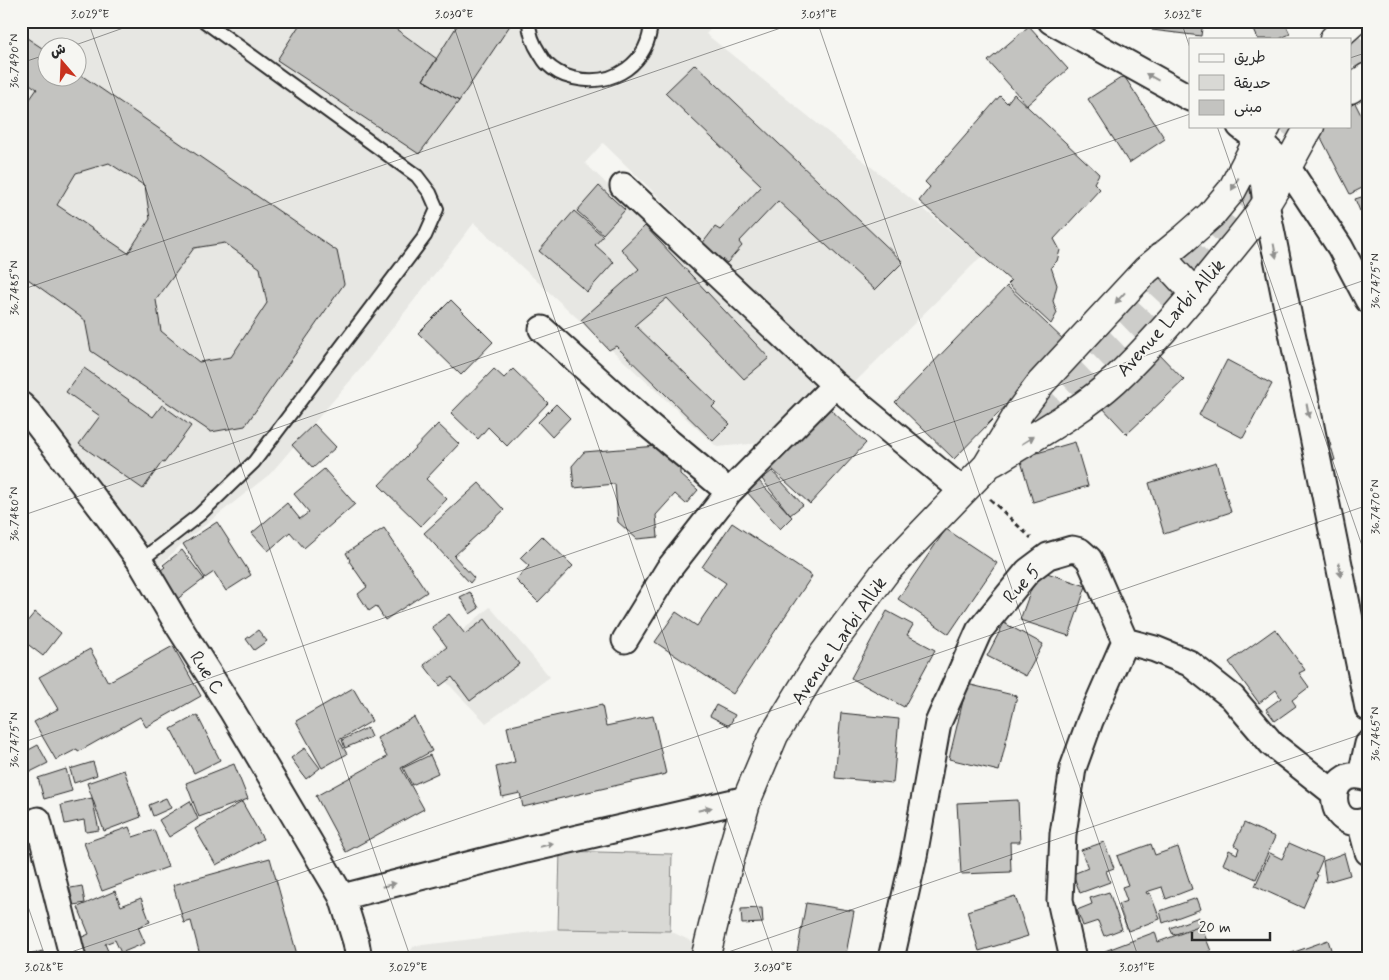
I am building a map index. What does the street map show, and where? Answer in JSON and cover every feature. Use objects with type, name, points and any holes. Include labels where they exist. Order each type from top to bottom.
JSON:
[{"type":"main road","points":[[1335,38],[1354,21]]},
{"type":"main road","name":"Avenue Larbi Allik","points":[[974,479],[1075,410],[1114,380],[1168,326],[1266,204],[1309,128]]},
{"type":"main road","name":"Avenue Larbi Allik","points":[[705,959],[727,868],[747,799],[774,735],[823,654],[886,571],[974,479],[1041,383],[1146,270],[1185,238],[1221,204],[1232,190],[1255,131]]},
{"type":"main road","points":[[1160,257],[1195,294]]},
{"type":"street","points":[[1051,21],[1189,97]]},
{"type":"street","points":[[1255,131],[1288,168],[1340,247],[1368,300]]},
{"type":"street","points":[[1255,131],[1266,204],[1368,708]]},
{"type":"street","points":[[623,186],[835,385],[974,479]]},
{"type":"street","points":[[542,329],[645,422],[729,492]]},
{"type":"street","points":[[625,640],[668,570],[729,492],[835,385]]},
{"type":"street","name":"Rue C","points":[[21,404],[30,413],[140,561],[231,709],[342,897],[356,942],[359,959]]},
{"type":"street","name":"Rue 5","points":[[891,959],[914,856],[938,723],[979,631],[1028,572],[1048,556],[1072,549],[1080,551],[1089,560],[1126,641]]},
{"type":"street","points":[[1073,959],[1060,900],[1063,834],[1073,768],[1090,721],[1126,641],[1155,649],[1189,663],[1232,697],[1272,744],[1334,793]]},
{"type":"street","points":[[1368,744],[1364,777],[1347,777],[1341,781],[1334,793],[1333,800],[1335,808],[1345,819],[1352,822],[1364,821],[1368,852]]},
{"type":"street","points":[[342,897],[526,850],[747,799]]},
{"type":"street","points":[[38,820],[73,959]]},
{"type":"lane","points":[[140,561],[199,515],[254,462],[425,236],[437,209],[430,193],[417,176],[204,21]]},
{"type":"lane","points":[[529,21],[534,46],[547,64],[564,76],[586,82],[608,79],[627,70],[642,54],[651,32],[652,22]]},
{"type":"path","points":[[974,479],[1048,556]]},
{"type":"shaded area","points":[[21,21],[718,21],[706,34],[982,256],[852,385],[603,143],[585,163],[818,386],[761,443],[717,447],[474,223],[363,366],[270,474],[186,540],[147,578],[71,445],[21,383]]},
{"type":"shaded area","points":[[490,607],[550,677],[486,723],[426,661]]},
{"type":"shaded area","points":[[558,929],[670,931],[693,942],[689,959],[404,959],[414,946]]},
{"type":"green space","points":[[560,851],[672,854],[670,931],[558,929]]},
{"type":"building","points":[[302,21],[385,21],[437,59],[423,80],[459,101],[419,154],[277,60]]},
{"type":"building","points":[[460,21],[513,21],[459,101],[423,80]]},
{"type":"building","points":[[1153,21],[1203,21],[1201,36],[1152,30]]},
{"type":"building","points":[[1259,21],[1262,29],[1279,21],[1284,21],[1290,34],[1281,38],[1258,38],[1251,23]]},
{"type":"building","points":[[1029,26],[1068,69],[1027,105],[988,61]]},
{"type":"building","points":[[21,34],[38,45],[38,88],[88,88],[88,80],[337,251],[344,284],[245,426],[211,432],[91,351],[85,320],[21,274],[21,112],[37,89],[21,78]],"holes":[[[109,163],[145,186],[150,219],[128,253],[57,205],[76,173]],[[225,243],[260,268],[267,303],[231,357],[199,362],[161,331],[156,300],[194,248]]]},
{"type":"building","points":[[695,64],[903,262],[875,290],[778,201],[739,242],[742,246],[727,263],[702,244],[715,227],[720,230],[762,186],[665,93]]},
{"type":"building","points":[[1124,76],[1165,139],[1129,163],[1088,99]]},
{"type":"building","points":[[1014,94],[1099,174],[1094,183],[1100,189],[1054,239],[1060,250],[1057,261],[1051,267],[1057,285],[1053,301],[1057,313],[1051,324],[1008,284],[1011,281],[919,201],[930,187],[925,182],[1000,96],[1007,103]]},
{"type":"building","points":[[1355,103],[1362,117],[1368,115],[1368,185],[1350,194],[1316,128],[1352,128],[1352,105]]},
{"type":"building","points":[[599,186],[625,210],[603,234],[577,211]]},
{"type":"building","points":[[1368,195],[1368,208],[1360,211],[1355,199]]},
{"type":"building","points":[[574,211],[603,236],[595,245],[614,262],[587,292],[539,251]]},
{"type":"building","points":[[645,226],[769,358],[744,379],[667,298],[635,325],[716,403],[712,407],[730,424],[713,441],[616,346],[609,350],[581,320],[639,269],[621,249]]},
{"type":"building","points":[[1007,286],[1067,343],[954,459],[895,402]]},
{"type":"building","points":[[451,300],[493,342],[461,375],[418,333]]},
{"type":"building","points":[[1157,352],[1184,380],[1127,434],[1101,406]]},
{"type":"building","points":[[1227,360],[1272,384],[1243,438],[1199,415]]},
{"type":"building","points":[[84,368],[153,417],[162,405],[191,426],[143,489],[79,444],[100,416],[66,392]]},
{"type":"building","points":[[494,369],[504,378],[513,369],[548,403],[507,446],[488,427],[478,439],[451,413]]},
{"type":"building","points":[[556,404],[570,418],[552,437],[538,422]]},
{"type":"building","points":[[828,407],[866,443],[810,504],[771,468]]},
{"type":"building","points":[[314,424],[336,447],[313,468],[292,445]]},
{"type":"building","points":[[438,424],[459,444],[426,479],[447,499],[421,526],[379,485]]},
{"type":"building","points":[[1328,436],[1335,460],[1323,463],[1316,439]]},
{"type":"building","points":[[1075,442],[1088,486],[1033,502],[1020,458]]},
{"type":"building","points":[[657,446],[680,466],[680,474],[698,490],[686,504],[675,494],[656,515],[658,537],[637,539],[618,522],[615,484],[574,488],[572,466],[584,452]]},
{"type":"building","points":[[1216,462],[1231,512],[1164,534],[1149,483]]},
{"type":"building","points":[[324,469],[355,504],[304,548],[290,532],[268,551],[252,533],[287,503],[300,519],[309,512],[294,494]]},
{"type":"building","points":[[772,471],[803,505],[790,515],[762,479]]},
{"type":"building","points":[[758,480],[792,517],[780,529],[746,491]]},
{"type":"building","points":[[479,483],[504,510],[454,556],[474,578],[470,583],[424,533]]},
{"type":"building","points":[[217,522],[251,575],[226,591],[214,572],[205,578],[183,544]]},
{"type":"building","points":[[732,523],[812,576],[733,694],[655,642],[676,612],[697,626],[726,583],[702,567]]},
{"type":"building","points":[[384,528],[427,592],[385,620],[376,606],[369,611],[358,594],[367,587],[349,561],[346,553]]},
{"type":"building","points":[[946,529],[997,563],[949,634],[898,599]]},
{"type":"building","points":[[542,536],[573,566],[538,602],[516,580],[529,566],[520,558]]},
{"type":"building","points":[[182,550],[204,579],[172,603],[152,577],[165,567],[163,565]]},
{"type":"building","points":[[1038,570],[1086,586],[1069,636],[1020,620]]},
{"type":"building","points":[[470,592],[479,608],[470,614],[460,597]]},
{"type":"building","points":[[887,611],[913,625],[907,635],[935,650],[904,707],[851,678]]},
{"type":"building","points":[[35,612],[61,633],[43,656],[21,639],[21,629]]},
{"type":"building","points":[[449,614],[465,634],[485,619],[519,664],[470,701],[452,677],[440,686],[424,665],[447,647],[432,627]]},
{"type":"building","points":[[1004,623],[1043,644],[1026,676],[987,656]]},
{"type":"building","points":[[1275,629],[1305,670],[1299,673],[1309,687],[1292,700],[1296,706],[1275,721],[1266,709],[1281,698],[1276,690],[1259,703],[1229,662]]},
{"type":"building","points":[[258,630],[267,641],[254,650],[246,639]]},
{"type":"building","points":[[173,646],[201,696],[146,727],[140,717],[78,752],[77,749],[56,760],[34,722],[58,709],[39,677],[90,649],[108,682]]},
{"type":"building","points":[[967,684],[1017,696],[999,771],[949,759]]},
{"type":"building","points":[[353,688],[372,721],[339,740],[347,754],[322,768],[296,721]]},
{"type":"building","points":[[602,705],[606,726],[653,716],[666,774],[523,807],[520,793],[502,797],[496,767],[515,762],[507,727]]},
{"type":"building","points":[[716,705],[735,715],[729,726],[710,716]]},
{"type":"building","points":[[841,713],[899,719],[893,783],[835,778]]},
{"type":"building","points":[[197,715],[220,760],[194,773],[171,729]]},
{"type":"building","points":[[414,717],[432,751],[401,768],[424,809],[346,852],[316,796],[387,757],[377,738]]},
{"type":"building","points":[[367,728],[371,737],[345,748],[342,740]]},
{"type":"building","points":[[38,745],[48,763],[30,772],[21,754]]},
{"type":"building","points":[[305,748],[320,768],[306,779],[291,758]]},
{"type":"building","points":[[430,755],[438,773],[412,785],[403,768]]},
{"type":"building","points":[[93,762],[97,775],[74,783],[70,769]]},
{"type":"building","points":[[234,764],[248,799],[199,817],[186,783]]},
{"type":"building","points":[[66,769],[72,791],[44,799],[38,778]]},
{"type":"building","points":[[124,770],[141,817],[104,831],[87,783]]},
{"type":"building","points":[[92,798],[99,830],[86,832],[84,820],[65,824],[61,805]]},
{"type":"building","points":[[166,798],[171,808],[153,816],[149,805]]},
{"type":"building","points":[[1018,800],[1020,842],[1010,842],[1011,872],[961,874],[957,803]]},
{"type":"building","points":[[190,801],[198,819],[169,837],[159,820]]},
{"type":"building","points":[[242,802],[263,839],[216,865],[195,829]]},
{"type":"building","points":[[1244,823],[1275,837],[1256,879],[1223,864],[1229,850],[1237,854],[1239,848],[1234,845]]},
{"type":"building","points":[[129,827],[133,837],[154,830],[168,867],[102,891],[84,843]]},
{"type":"building","points":[[1104,842],[1114,868],[1106,871],[1110,882],[1080,893],[1073,874],[1088,868],[1081,850]]},
{"type":"building","points":[[1289,843],[1323,858],[1316,874],[1318,875],[1303,908],[1255,886],[1270,853],[1282,859]]},
{"type":"building","points":[[1151,844],[1155,855],[1178,847],[1192,889],[1166,899],[1162,887],[1146,892],[1147,894],[1150,893],[1160,919],[1128,931],[1118,904],[1127,901],[1122,887],[1128,885],[1117,856]]},
{"type":"building","points":[[1344,853],[1350,875],[1326,882],[1323,861]]},
{"type":"building","points":[[270,858],[298,958],[201,959],[191,921],[184,923],[173,885]]},
{"type":"building","points":[[82,886],[85,903],[63,907],[60,890]]},
{"type":"building","points":[[115,891],[121,906],[141,898],[150,922],[138,927],[145,943],[121,953],[115,940],[105,944],[111,958],[80,959],[73,941],[89,934],[78,907]]},
{"type":"building","points":[[1109,892],[1122,929],[1104,936],[1098,921],[1083,926],[1077,910],[1092,904],[1090,898]]},
{"type":"building","points":[[1015,896],[1028,936],[979,951],[967,911]]},
{"type":"building","points":[[1197,898],[1201,909],[1163,923],[1160,911]]},
{"type":"building","points":[[806,903],[854,911],[846,954],[850,955],[849,959],[796,959]]},
{"type":"building","points":[[762,908],[763,923],[742,924],[741,909]]},
{"type":"building","points":[[1199,917],[1201,925],[1173,935],[1170,928]]},
{"type":"building","points":[[1201,926],[1211,951],[1190,959],[1108,959],[1105,951],[1155,932],[1158,942]]},
{"type":"building","points":[[1328,940],[1334,959],[1275,959]]},
{"type":"building","points":[[42,951],[45,959],[21,959],[21,958]]},
{"type":"tunnel","points":[[1352,60],[1368,46]]},
{"type":"tunnel","points":[[1007,447],[1142,317],[1218,233],[1292,128]]}]
